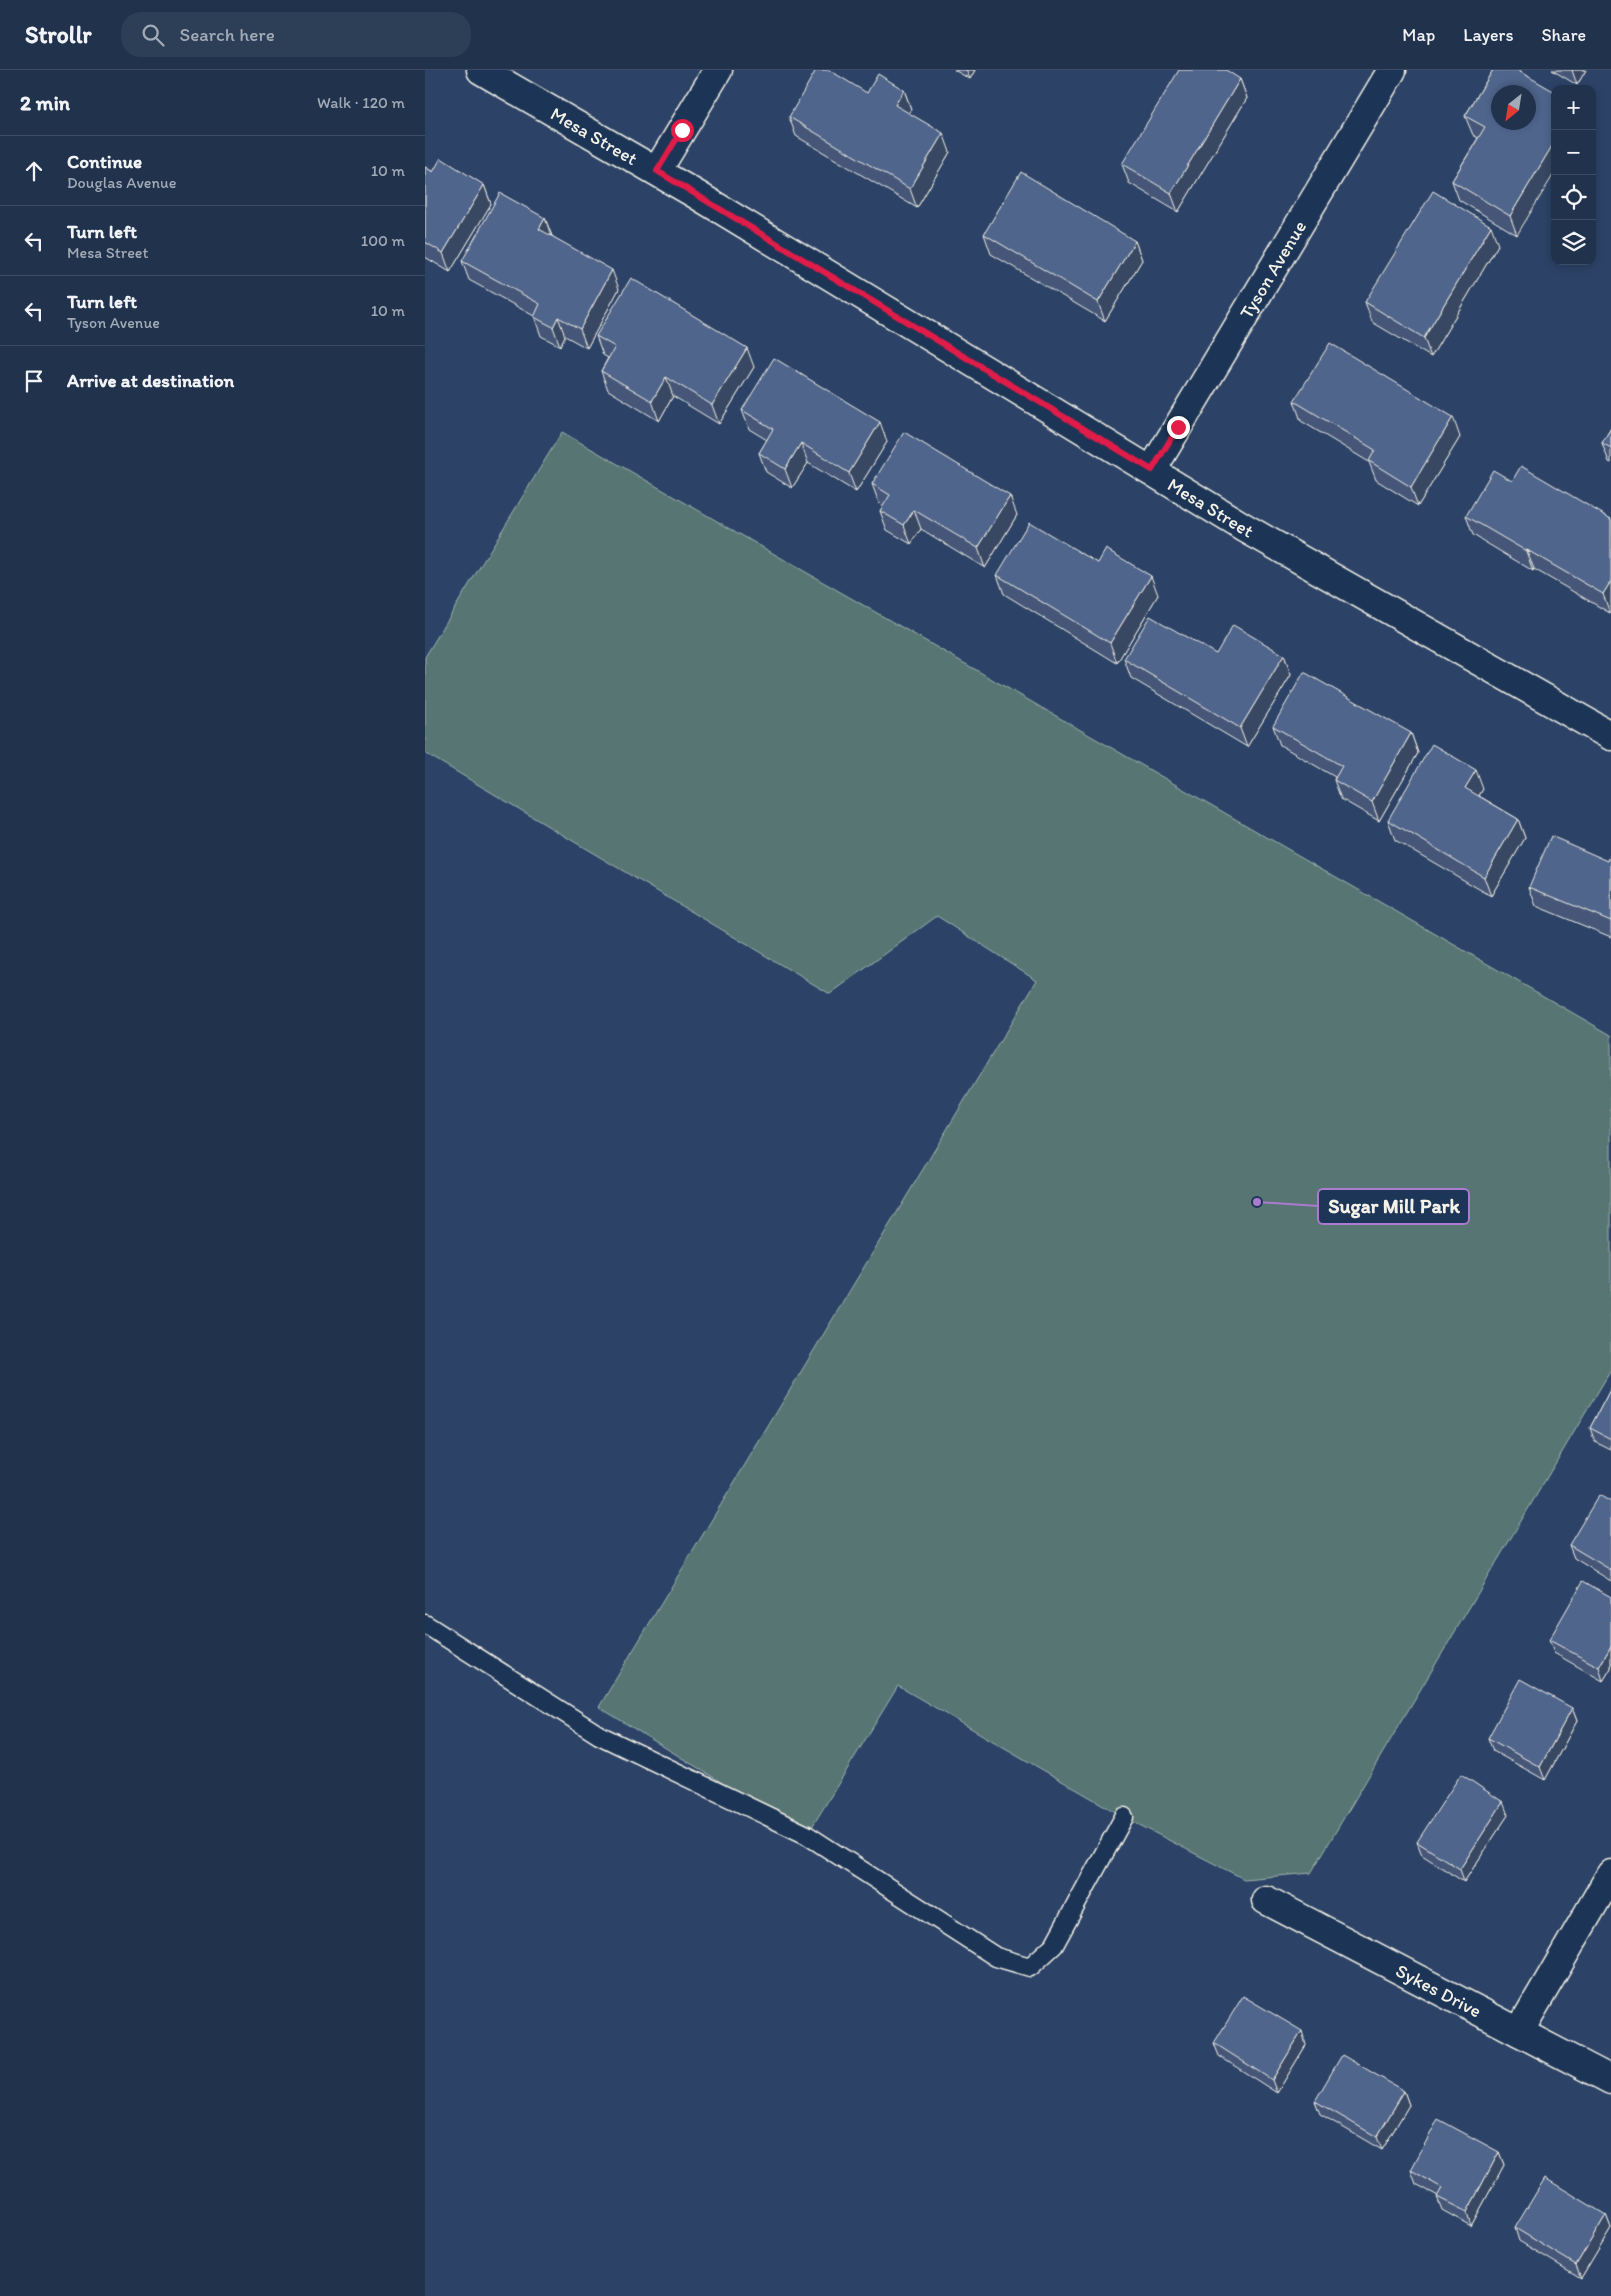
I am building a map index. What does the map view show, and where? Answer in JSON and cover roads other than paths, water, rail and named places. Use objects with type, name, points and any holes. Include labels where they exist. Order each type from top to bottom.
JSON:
[{"type":"street","name":"Mesa Street","points":[[481,70],[657,171],[1245,528],[1611,736]]},
{"type":"street","points":[[657,171],[718,70]]},
{"type":"street","name":"Tyson Avenue","points":[[1152,470],[1392,70]]},
{"type":"street","points":[[1519,2032],[1611,1874]]},
{"type":"street","name":"Sykes Drive","points":[[1266,1900],[1611,2080]]},
{"type":"lane","points":[[425,1624],[599,1735],[807,1835],[996,1957],[1029,1967],[1054,1945],[1124,1817]]},
{"type":"place","name":"Sugar Mill Park","points":[[1257,1202]]}]
